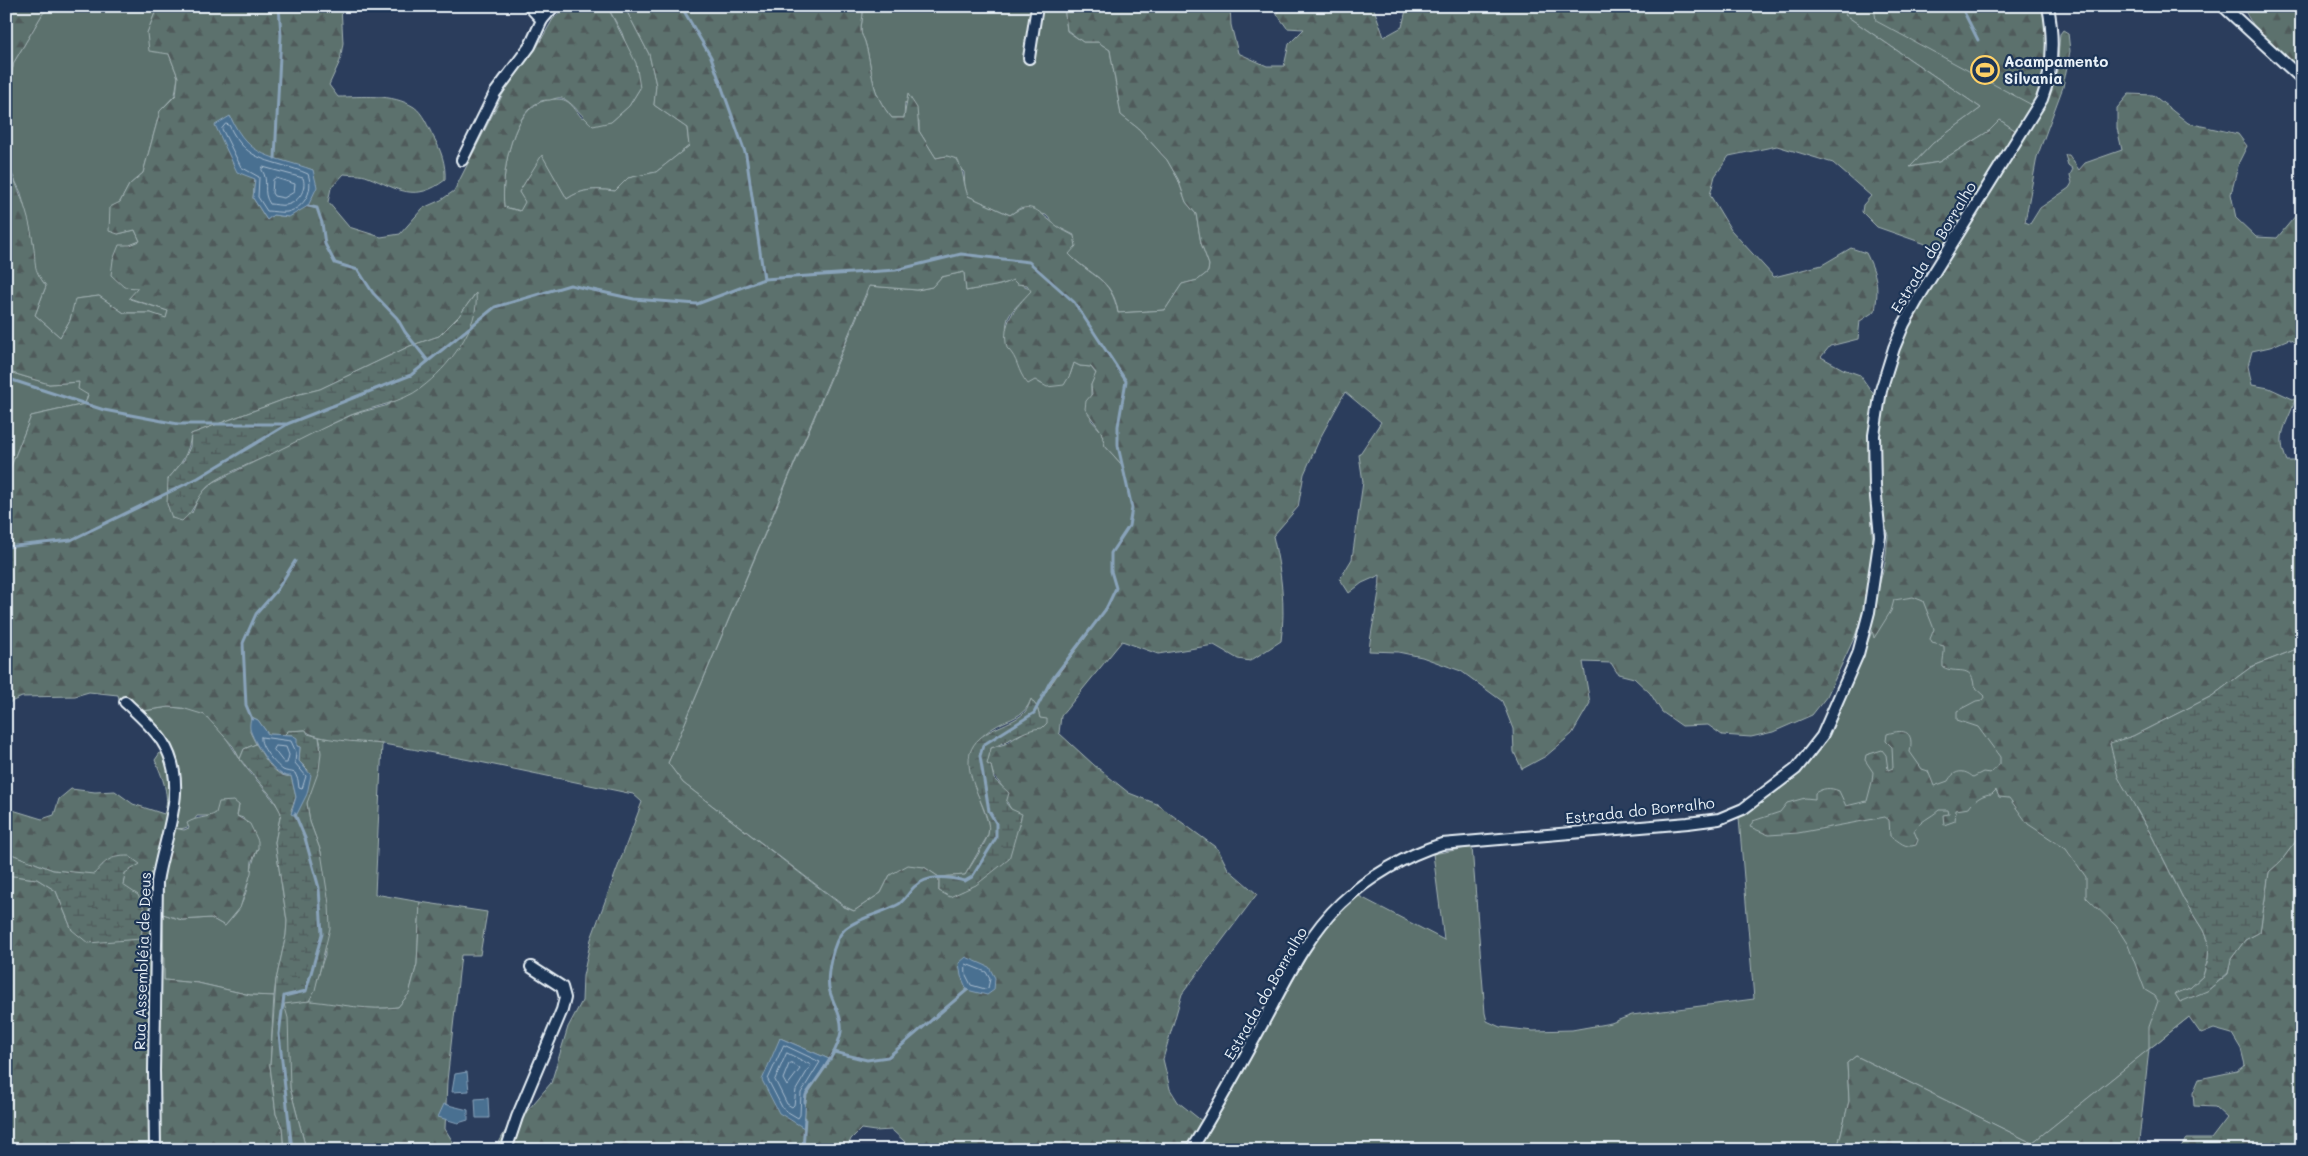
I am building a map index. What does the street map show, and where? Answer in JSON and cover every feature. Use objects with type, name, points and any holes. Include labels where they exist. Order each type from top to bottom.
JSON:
[{"type":"street","points":[[529,6],[542,20]]},
{"type":"street","points":[[462,160],[495,93],[530,46],[542,20],[554,6]]},
{"type":"street","points":[[1029,58],[1037,6]]},
{"type":"street","name":"Estrada do Borralho","points":[[1191,1150],[1295,964],[1321,927],[1342,903],[1393,866],[1416,852],[1442,844],[1719,819],[1742,809],[1772,789],[1796,769],[1822,736],[1858,654],[1876,572],[1880,536],[1875,487],[1874,435],[1880,390],[1904,324],[2042,98],[2048,84],[2053,46],[2048,6]]},
{"type":"street","points":[[2223,6],[2302,79]]},
{"type":"street","name":"Rua Assembléia de Deus","points":[[125,702],[149,724],[163,742],[173,767],[176,784],[172,819],[157,882],[154,1071],[155,1150]]},
{"type":"street","points":[[506,1150],[517,1117],[564,1003],[562,987],[532,967]]},
{"type":"green space","points":[[6,6],[56,6],[43,13],[14,62],[6,98]]},
{"type":"green space","points":[[56,6],[149,6],[155,13],[147,33],[169,54],[178,77],[175,95],[160,111],[143,173],[129,185],[120,202],[118,234],[135,230],[140,241],[130,245],[138,288],[130,299],[168,311],[166,319],[151,313],[124,313],[99,296],[76,299],[70,320],[60,337],[35,315],[46,286],[35,271],[33,242],[21,193],[6,161],[6,98],[14,62],[43,13]]},
{"type":"green space","points":[[149,6],[341,6],[343,43],[340,61],[329,85],[338,97],[367,96],[387,98],[414,107],[425,120],[444,163],[445,180],[425,191],[406,192],[365,176],[344,174],[331,188],[328,202],[349,227],[381,237],[400,234],[423,208],[441,200],[454,191],[507,86],[537,47],[553,19],[567,6],[607,6],[636,63],[640,88],[629,106],[611,122],[593,126],[562,98],[539,102],[529,109],[514,134],[510,149],[504,181],[504,207],[520,211],[525,202],[519,192],[542,155],[567,199],[573,195],[590,190],[615,191],[628,178],[656,172],[689,146],[687,128],[654,105],[656,85],[649,54],[624,6],[859,6],[863,11],[861,32],[868,53],[873,81],[879,99],[892,118],[904,118],[908,94],[917,108],[919,131],[936,158],[947,156],[957,159],[968,196],[1010,215],[1018,210],[1030,208],[1074,236],[1076,246],[1069,254],[1105,284],[1115,301],[1118,313],[1165,310],[1182,284],[1198,280],[1208,272],[1209,265],[1201,243],[1196,214],[1186,202],[1178,179],[1167,160],[1139,129],[1121,115],[1110,50],[1098,42],[1083,42],[1067,30],[1064,6],[1230,6],[1231,25],[1238,53],[1267,66],[1284,66],[1289,44],[1304,29],[1287,28],[1277,14],[1279,6],[1373,6],[1384,37],[1402,27],[1406,10],[1411,6],[1850,6],[1845,15],[1981,108],[1933,143],[1910,167],[1939,162],[1989,131],[2000,120],[2016,131],[1940,249],[1877,227],[1862,212],[1863,205],[1871,196],[1833,163],[1777,146],[1729,156],[1715,176],[1710,195],[1731,230],[1774,277],[1822,265],[1851,248],[1866,253],[1873,268],[1876,281],[1875,311],[1860,321],[1858,339],[1830,346],[1821,357],[1843,369],[1860,375],[1874,395],[1868,457],[1873,549],[1865,605],[1855,636],[1827,696],[1812,715],[1773,732],[1751,737],[1722,735],[1708,725],[1682,726],[1662,712],[1650,693],[1634,678],[1618,674],[1611,663],[1583,662],[1590,703],[1572,734],[1546,756],[1522,769],[1514,752],[1513,729],[1502,701],[1461,671],[1422,657],[1398,652],[1369,651],[1379,594],[1380,575],[1362,583],[1349,593],[1340,579],[1352,559],[1363,482],[1359,455],[1381,422],[1345,392],[1320,438],[1304,474],[1298,507],[1273,536],[1282,588],[1281,641],[1250,661],[1238,659],[1214,645],[1158,654],[1122,641],[1061,716],[1059,733],[1094,765],[1129,793],[1157,804],[1218,849],[1228,869],[1257,894],[1182,994],[1163,1059],[1170,1089],[1178,1102],[1203,1122],[1186,1150],[921,1150],[905,1142],[892,1130],[875,1131],[861,1129],[851,1139],[846,1150],[495,1150],[508,1126],[522,1117],[551,1083],[568,1027],[582,1001],[583,976],[591,939],[642,802],[633,794],[414,749],[329,739],[310,734],[305,730],[288,731],[284,735],[268,734],[258,720],[252,717],[250,732],[256,744],[244,749],[240,759],[233,746],[205,715],[182,708],[169,707],[143,711],[169,743],[177,766],[174,828],[184,830],[189,828],[187,823],[216,813],[219,802],[234,801],[239,805],[237,816],[250,824],[258,841],[258,848],[252,861],[251,873],[240,908],[225,926],[211,918],[182,920],[163,914],[164,980],[198,983],[250,995],[274,996],[270,1066],[276,1114],[282,1127],[284,1150],[6,1150],[6,875],[37,879],[56,891],[72,930],[141,939],[144,908],[123,886],[125,873],[103,864],[95,875],[53,870],[6,852],[6,808],[42,819],[54,815],[59,799],[71,789],[95,792],[115,791],[133,804],[164,814],[167,801],[163,780],[155,760],[162,750],[151,735],[121,706],[118,695],[89,692],[75,696],[22,697],[6,704],[6,479],[31,416],[85,404],[88,395],[78,389],[79,382],[49,384],[6,371],[6,161],[29,221],[36,269],[46,286],[35,315],[60,337],[70,320],[75,299],[99,296],[124,313],[151,313],[166,318],[168,311],[129,298],[138,288],[124,287],[111,275],[113,260],[119,245],[130,245],[140,241],[135,230],[118,234],[109,231],[110,207],[120,202],[129,185],[143,173],[160,111],[176,95],[178,77],[169,54],[149,51],[147,33],[155,13]],"holes":[[[230,116],[238,134],[259,154],[313,170],[289,217],[273,215],[267,220],[253,198],[255,179]],[[964,272],[966,291],[995,286],[1013,280],[1017,284],[1027,285],[1031,291],[1015,310],[1008,323],[1006,331],[1007,348],[1014,356],[1021,374],[1028,384],[1035,380],[1047,387],[1064,385],[1074,363],[1080,366],[1091,367],[1096,373],[1091,385],[1092,394],[1086,401],[1085,409],[1101,431],[1105,446],[1123,466],[1132,508],[1129,526],[1111,553],[1111,571],[1116,588],[1098,620],[1046,691],[1037,707],[1040,718],[1036,728],[1031,728],[1005,744],[991,748],[987,764],[991,766],[994,775],[1003,788],[1011,809],[963,891],[939,891],[939,877],[924,867],[908,865],[890,875],[881,893],[854,911],[844,907],[683,783],[668,763],[869,286],[917,290],[932,287],[941,277]],[[475,294],[421,388],[385,406],[354,414],[316,431],[214,482],[200,494],[192,513],[168,479],[184,458],[191,434],[296,395],[320,389],[410,346],[439,336],[459,316]],[[780,1038],[829,1059],[806,1095],[804,1127]]]},
{"type":"green space","points":[[607,6],[624,6],[649,54],[656,85],[654,105],[687,128],[689,146],[656,172],[628,178],[615,191],[590,190],[573,195],[567,199],[542,156],[519,192],[526,202],[521,211],[504,207],[504,179],[511,145],[516,129],[524,115],[534,105],[547,100],[559,99],[567,101],[581,117],[611,122],[629,106],[640,88],[622,33]]},
{"type":"green space","points":[[859,6],[1064,6],[1067,31],[1083,42],[1098,42],[1110,50],[1121,115],[1139,129],[1167,160],[1178,179],[1186,202],[1196,214],[1201,243],[1209,265],[1208,272],[1198,280],[1182,284],[1165,310],[1118,313],[1116,302],[1106,285],[1069,254],[1074,235],[1056,226],[1046,215],[1020,208],[1010,215],[968,196],[965,188],[964,172],[947,156],[936,158],[919,131],[919,122],[905,102],[904,118],[892,118],[879,99],[873,81],[868,53],[861,32],[863,11]]},
{"type":"green space","name":"Acampamento Silvania","points":[[1832,6],[2042,6],[2042,82],[2032,105],[2016,131],[2000,120],[1989,131],[1939,162],[1910,167],[1933,143],[1981,108]]},
{"type":"green space","name":"Acampamento Silvania","points":[[1874,6],[2042,6],[2047,32],[2046,57],[2041,81],[2032,105],[1876,21]]},
{"type":"green space","points":[[2243,6],[2302,6],[2302,71],[2253,25]]},
{"type":"green space","points":[[2063,30],[2068,33],[2070,51],[2063,87],[2037,157],[2025,222],[2030,224],[2040,208],[2069,188],[2072,183],[2070,175],[2073,169],[2068,165],[2065,155],[2069,155],[2079,170],[2085,163],[2122,150],[2117,128],[2117,108],[2129,94],[2153,95],[2188,123],[2238,134],[2247,146],[2239,162],[2231,194],[2236,218],[2256,237],[2277,238],[2302,208],[2302,347],[2289,339],[2270,347],[2252,351],[2248,366],[2252,385],[2269,388],[2295,400],[2284,430],[2282,444],[2287,461],[2302,461],[2302,647],[2251,667],[2212,696],[2133,736],[2110,744],[2136,809],[2152,836],[2184,900],[2203,930],[2209,945],[2208,959],[2203,976],[2190,988],[2175,994],[2207,991],[2228,974],[2231,959],[2245,940],[2260,932],[2269,872],[2281,861],[2302,833],[2302,1150],[2178,1150],[2187,1139],[2211,1139],[2227,1118],[2215,1107],[2194,1106],[2193,1093],[2199,1079],[2237,1071],[2245,1065],[2241,1049],[2232,1034],[2214,1029],[2201,1034],[2189,1017],[2149,1049],[2149,1027],[2158,1001],[2155,996],[2145,990],[2128,945],[2116,926],[2086,897],[2086,877],[2066,849],[2028,824],[2009,798],[1999,797],[1996,790],[1992,794],[1985,795],[1973,802],[1969,808],[1956,810],[1955,821],[1944,825],[1943,815],[1949,814],[1948,810],[1939,810],[1914,831],[1918,840],[1916,845],[1912,846],[1905,845],[1890,836],[1889,820],[1885,817],[1798,833],[1769,835],[1750,827],[1753,821],[1780,812],[1787,803],[1805,798],[1815,799],[1815,793],[1824,789],[1839,791],[1846,806],[1867,801],[1873,772],[1865,760],[1866,755],[1882,750],[1886,755],[1888,770],[1893,768],[1892,747],[1886,741],[1887,734],[1894,732],[1907,733],[1911,740],[1910,752],[1922,769],[1928,771],[1934,786],[1948,781],[1950,777],[1959,772],[1973,777],[1983,772],[1990,773],[2000,764],[2000,757],[1978,727],[1957,720],[1957,711],[1976,701],[1982,700],[1985,696],[1974,686],[1970,674],[1943,667],[1944,646],[1932,643],[1930,639],[1934,629],[1923,601],[1913,597],[1894,600],[1891,611],[1874,638],[1871,626],[1872,613],[1885,563],[1888,536],[1880,499],[1879,431],[1884,394],[1893,362],[1913,315],[1964,227],[2045,104],[2057,71],[2060,34]]},
{"type":"green space","points":[[964,272],[966,291],[995,286],[1013,280],[1032,291],[1010,315],[1006,327],[1007,337],[1014,355],[1041,384],[1070,375],[1074,363],[1080,366],[1091,367],[1096,374],[1091,385],[1091,420],[1101,431],[1105,446],[1123,466],[1132,508],[1129,526],[1111,553],[1111,571],[1116,588],[1108,604],[1056,676],[1037,707],[1031,700],[1023,712],[986,733],[976,744],[971,756],[971,769],[989,826],[988,835],[965,875],[939,877],[924,867],[890,875],[881,893],[854,911],[844,906],[683,783],[668,763],[870,286],[917,290],[932,287],[941,277]]},
{"type":"green space","points":[[476,293],[473,319],[460,346],[442,369],[421,388],[396,401],[351,415],[223,476],[204,490],[191,511],[182,521],[172,518],[167,504],[168,479],[184,460],[190,447],[191,434],[296,395],[320,389],[410,346],[439,336],[459,316]]},
{"type":"green space","points":[[6,371],[49,384],[79,382],[88,395],[85,404],[31,416],[6,479]]},
{"type":"green space","points":[[1883,577],[1928,586],[2189,1017],[2032,1143],[1856,1056],[1847,1063],[1849,1101],[1837,1150],[1197,1150],[1308,954],[1330,923],[1359,896],[1444,940],[1433,854],[1472,847],[1485,1013],[1487,1021],[1500,1027],[1533,1031],[1572,1030],[1611,1023],[1632,1015],[1754,999],[1739,818],[1776,791],[1808,764],[1830,735],[1873,629]]},
{"type":"green space","points":[[2302,647],[2302,833],[2281,861],[2269,872],[2260,932],[2245,940],[2231,959],[2228,973],[2207,991],[2180,1002],[2175,994],[2190,988],[2203,976],[2208,959],[2209,945],[2203,930],[2184,900],[2152,836],[2118,777],[2110,743],[2133,736],[2212,696],[2251,667]]},
{"type":"green space","points":[[1031,699],[1037,707],[1040,718],[1047,719],[1047,723],[1042,728],[1022,733],[991,748],[987,764],[991,766],[994,779],[1009,793],[1006,803],[1011,809],[1022,814],[1009,859],[976,885],[950,897],[939,891],[939,877],[965,875],[988,835],[987,817],[971,775],[970,753],[974,745],[986,733],[1018,718],[1024,713]]},
{"type":"green space","points":[[169,707],[193,710],[211,719],[281,812],[275,842],[287,921],[274,996],[250,995],[198,983],[164,980],[163,914],[182,920],[211,918],[225,926],[237,912],[243,900],[258,848],[243,818],[237,816],[239,805],[211,816],[197,816],[187,827],[182,829],[174,828],[178,782],[143,711]]},
{"type":"green space","points":[[306,730],[308,734],[319,737],[321,753],[319,770],[307,803],[310,822],[321,852],[329,904],[330,928],[315,990],[309,1001],[284,1004],[288,1018],[290,1088],[305,1150],[284,1150],[282,1127],[276,1114],[270,1066],[276,980],[286,935],[287,921],[275,842],[281,813],[273,798],[240,759],[244,749],[256,744],[275,770],[285,776],[291,776],[296,797],[291,810],[295,816],[308,770],[299,761],[300,747],[297,746],[292,735],[284,735],[288,731]]},
{"type":"green space","points":[[319,737],[382,744],[375,894],[420,902],[417,964],[409,994],[398,1007],[364,1008],[309,1001],[325,955],[321,852],[310,822],[307,803],[321,745]]},
{"type":"green space","points":[[6,852],[53,870],[94,874],[109,860],[129,856],[140,864],[125,873],[123,885],[138,895],[144,908],[141,939],[88,943],[72,930],[56,891],[37,879],[6,875]]},
{"type":"green space","points":[[420,902],[487,912],[480,955],[461,955],[447,1081],[445,1129],[458,1150],[305,1150],[290,1088],[284,1003],[308,1001],[365,1008],[398,1007],[409,994],[417,964]]},
{"type":"green space","points":[[2149,1049],[2138,1150],[1837,1150],[1849,1101],[1847,1063],[1856,1056],[2032,1143]]},
{"type":"water","points":[[230,116],[246,141],[254,148],[274,158],[313,170],[317,187],[308,206],[289,217],[273,215],[267,220],[253,198],[255,179],[237,172],[215,125]]},
{"type":"water","points":[[251,717],[258,720],[268,734],[292,735],[297,738],[297,746],[300,747],[299,761],[311,775],[307,794],[296,816],[291,814],[296,797],[291,776],[285,776],[279,772],[267,760],[250,730]]},
{"type":"water","points":[[966,957],[989,967],[995,978],[994,990],[987,995],[967,990],[961,976],[959,963]]},
{"type":"water","points":[[780,1038],[829,1059],[806,1095],[804,1128],[779,1113],[762,1080]]},
{"type":"water","points":[[467,1072],[469,1091],[452,1092],[455,1074]]},
{"type":"water","points":[[488,1098],[489,1118],[476,1118],[475,1099]]},
{"type":"water","points":[[444,1104],[468,1110],[468,1120],[458,1123],[438,1117]]},
{"type":"waterway","points":[[275,158],[281,35],[279,6]]},
{"type":"waterway","points":[[681,6],[711,57],[746,155],[764,279]]},
{"type":"waterway","points":[[1961,6],[1978,40]]},
{"type":"waterway","points":[[308,206],[317,208],[322,223],[325,244],[335,263],[358,270],[373,293],[397,318],[405,332],[428,361]]},
{"type":"waterway","points":[[6,378],[104,410],[178,424],[287,424],[411,375],[495,307],[570,285],[634,299],[697,304],[764,279],[896,270],[961,254],[1029,262],[1074,302],[1126,381],[1118,426],[1118,446],[1132,508],[1129,526],[1111,553],[1111,571],[1116,588],[1106,609],[1050,682],[1034,713],[983,745],[980,756],[989,811],[996,823],[996,838],[972,877],[965,881],[952,878],[925,880],[914,887],[899,904],[855,922],[840,935],[833,950],[829,969],[829,985],[841,1021],[841,1032],[836,1049],[806,1095],[805,1102]]},
{"type":"waterway","points":[[6,547],[71,540],[198,478],[286,425]]},
{"type":"waterway","points":[[252,719],[246,705],[243,643],[256,614],[277,590],[295,561]]},
{"type":"waterway","points":[[292,1150],[279,1034],[284,996],[306,991],[322,934],[319,888],[305,838],[295,814]]},
{"type":"waterway","points":[[834,1052],[867,1060],[888,1057],[967,990]]},
{"type":"waterway","points":[[803,1150],[805,1118]]},
{"type":"place","name":"Acampamento Silvania","points":[[1985,70]]}]
